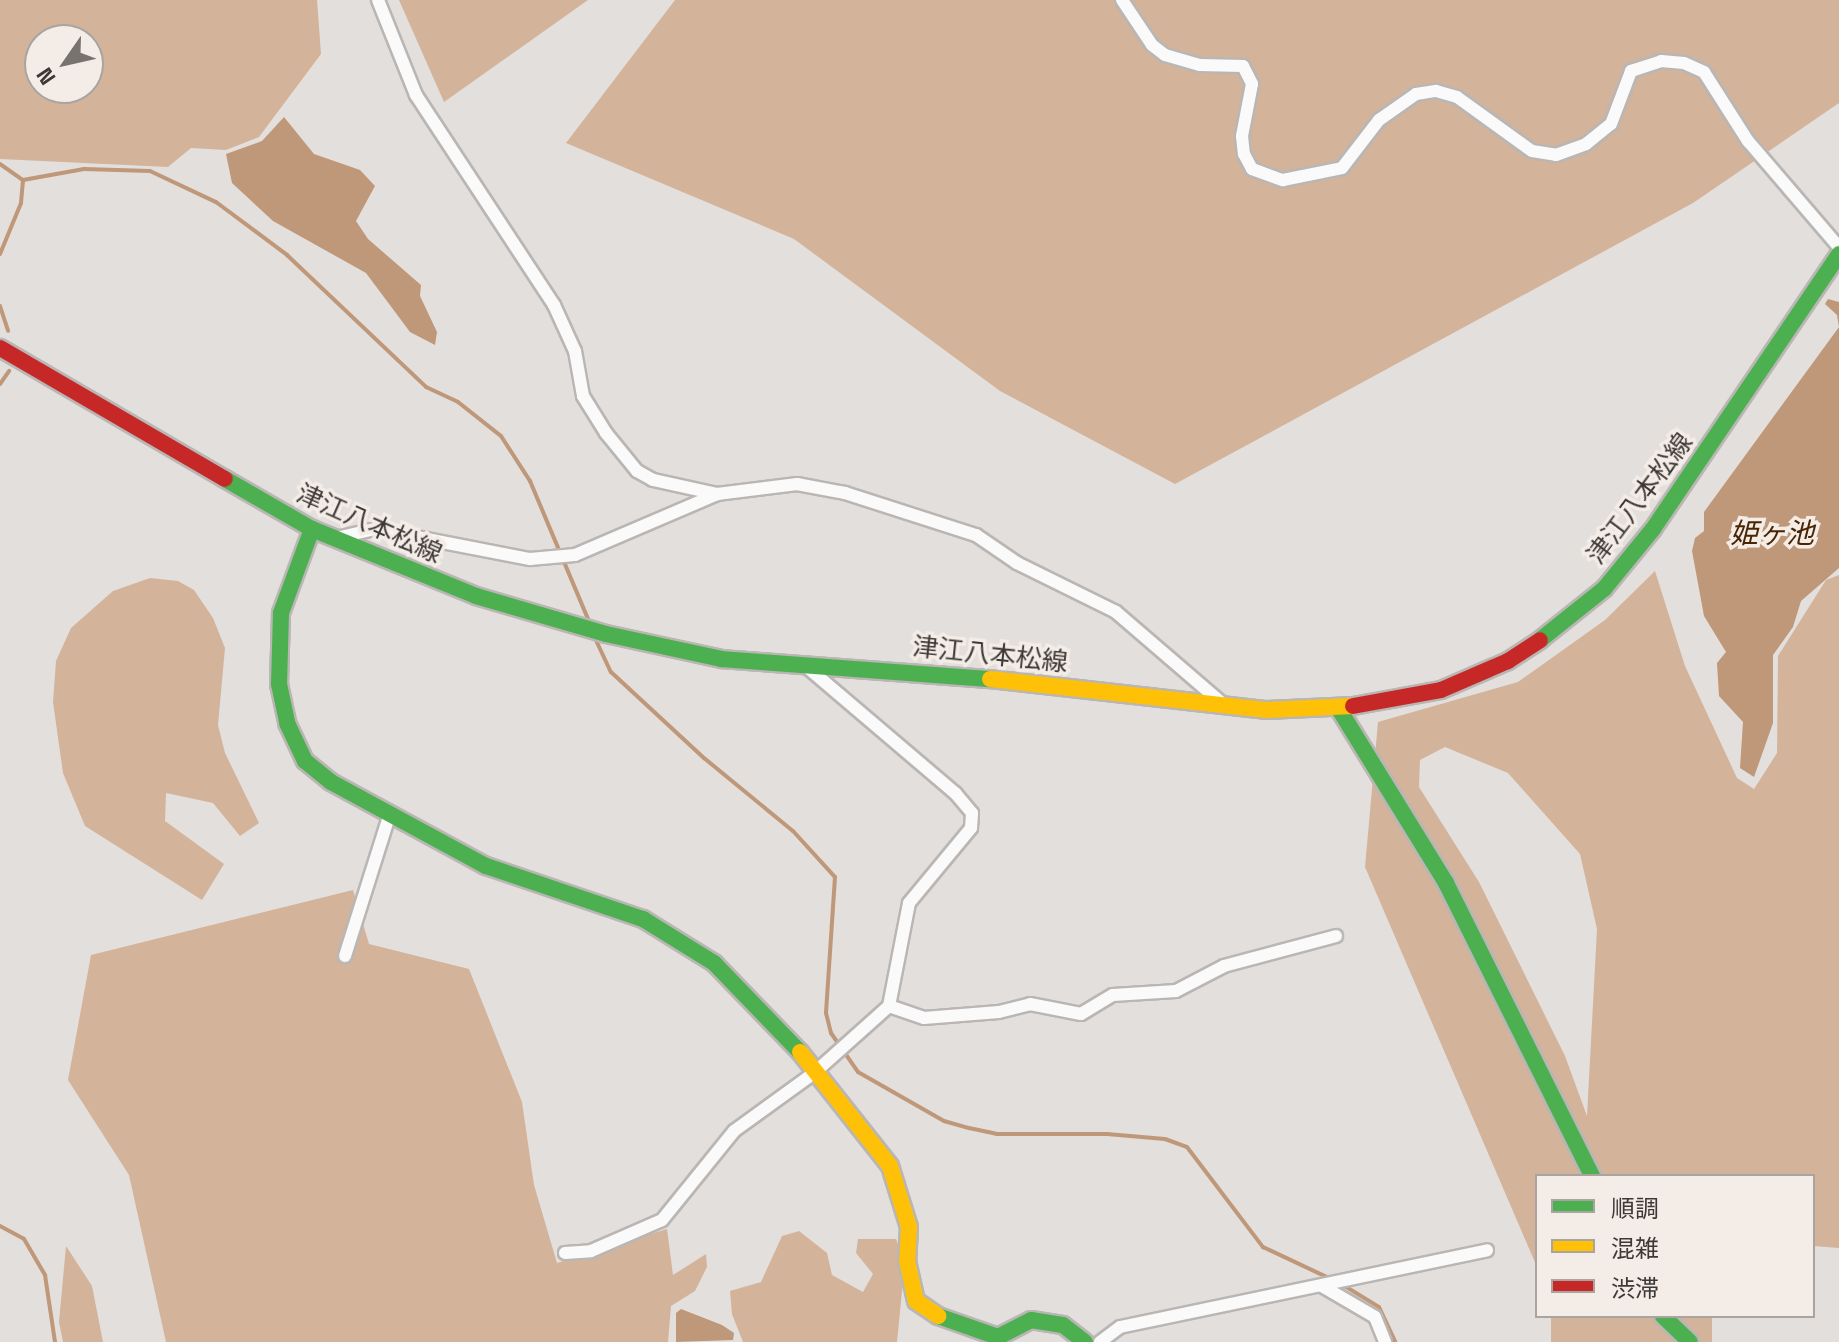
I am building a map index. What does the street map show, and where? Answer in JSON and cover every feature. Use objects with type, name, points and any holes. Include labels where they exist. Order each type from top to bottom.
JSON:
[{"type":"main road","name":"津江八本松線","points":[[0,348],[312,529],[476,596],[606,634],[722,659],[806,666],[891,668],[1224,705],[1339,709],[1441,690],[1508,661],[1604,589],[1653,529],[1833,271],[1839,254]]},
{"type":"main road","points":[[312,529],[281,613],[279,684],[287,723],[314,770],[486,866],[561,888],[674,935],[743,988],[871,1136],[890,1166],[909,1227],[907,1261],[916,1301],[931,1314],[998,1337],[1031,1320],[1063,1325],[1085,1342]]},
{"type":"main road","points":[[1339,709],[1446,883],[1507,997],[1591,1174]]},
{"type":"main road","points":[[1665,1318],[1690,1342]]},
{"type":"street","points":[[378,0],[416,95],[554,305],[575,351],[583,396],[606,433],[637,471],[653,480],[717,494]]},
{"type":"street","points":[[1122,0],[1152,45],[1165,55],[1200,65],[1230,62],[1243,66],[1252,84],[1242,136],[1244,154],[1252,169],[1283,180],[1342,168],[1379,120],[1416,94],[1436,91],[1457,97],[1532,151],[1556,155],[1586,144],[1611,124],[1631,71],[1661,61],[1684,63],[1704,72],[1748,141],[1839,247]]},
{"type":"street","points":[[336,538],[375,529],[530,559],[575,555],[717,494],[797,484],[902,509],[976,535],[1017,563],[1116,612],[1224,705]]},
{"type":"street","points":[[565,1253],[591,1251],[662,1220],[734,1131],[814,1073],[889,1006],[909,903],[925,878],[964,841],[972,813],[944,783],[806,666]]},
{"type":"street","points":[[345,956],[390,813]]},
{"type":"street","points":[[889,1006],[924,1018],[999,1012],[1030,1004],[1081,1014],[1113,995],[1176,991],[1224,966],[1336,936]]},
{"type":"street","points":[[1100,1342],[1120,1327],[1487,1250]]},
{"type":"street","points":[[1322,1286],[1375,1317],[1385,1342]]},
{"type":"shaded area","points":[[0,0],[317,0],[321,54],[259,137],[226,150],[191,148],[168,167],[0,159]]},
{"type":"shaded area","points":[[399,0],[588,0],[444,102]]},
{"type":"shaded area","points":[[675,0],[1839,0],[1839,103],[1693,203],[1175,484],[1000,391],[794,239],[566,143]]},
{"type":"shaded area","points":[[1655,571],[1685,666],[1737,778],[1754,789],[1777,753],[1778,656],[1826,580],[1839,575],[1839,1248],[1815,1246],[1815,1174],[1535,1174],[1535,1262],[1365,867],[1378,722],[1518,682],[1605,620]],"holes":[[[1445,747],[1508,773],[1580,854],[1597,929],[1587,1116],[1565,1056],[1479,882],[1419,787],[1420,760]]]},
{"type":"shaded area","points":[[150,578],[178,581],[194,590],[213,618],[225,648],[218,725],[225,753],[259,823],[240,836],[213,803],[166,793],[165,821],[224,864],[202,900],[85,826],[63,773],[53,702],[56,661],[71,628],[113,591]]},
{"type":"shaded area","points":[[353,890],[369,944],[469,969],[522,1102],[534,1185],[557,1263],[667,1229],[673,1275],[706,1254],[707,1267],[695,1291],[671,1306],[668,1342],[166,1342],[129,1175],[68,1080],[91,955]]},
{"type":"shaded area","points":[[799,1231],[827,1253],[832,1275],[863,1292],[873,1274],[856,1253],[858,1239],[896,1239],[905,1261],[897,1342],[743,1342],[732,1314],[730,1291],[761,1282],[782,1236]]},
{"type":"shaded area","points":[[66,1246],[92,1286],[103,1342],[63,1342],[59,1322]]},
{"type":"shaded area","points":[[1551,1318],[1712,1318],[1712,1342],[1551,1342]]},
{"type":"water","points":[[284,117],[314,154],[360,170],[375,186],[356,221],[368,239],[421,285],[420,296],[437,332],[435,345],[410,332],[366,273],[273,221],[232,183],[226,154],[262,141]]},
{"type":"water","points":[[1828,299],[1839,302],[1839,327],[1837,315],[1825,304]]},
{"type":"water","name":"姫ヶ池","points":[[1839,327],[1839,568],[1801,601],[1793,627],[1773,655],[1773,723],[1754,777],[1740,768],[1743,722],[1719,696],[1717,663],[1726,652],[1704,616],[1692,551],[1695,538],[1704,531],[1704,512]]},
{"type":"water","points":[[681,1309],[722,1325],[734,1333],[733,1340],[676,1342],[676,1313]]},
{"type":"waterway","points":[[0,164],[23,180],[84,169],[150,171],[216,202],[287,255],[426,387],[458,402],[501,436],[530,481],[590,624]]},
{"type":"waterway","points":[[0,254],[21,203],[23,180]]},
{"type":"waterway","points":[[0,306],[8,331]]},
{"type":"waterway","points":[[0,384],[9,371]]},
{"type":"waterway","points":[[594,636],[611,672],[704,758],[793,831],[835,877],[826,1013],[831,1033],[858,1072],[944,1121],[969,1128],[997,1134],[1107,1134],[1165,1139],[1187,1147],[1263,1247],[1331,1279]]},
{"type":"waterway","points":[[0,1226],[24,1239],[45,1275],[55,1342]]},
{"type":"waterway","points":[[1343,1285],[1379,1307],[1395,1342]]},
{"type":"traffic: fast","points":[[1540,640],[1604,589],[1653,529],[1839,254]]},
{"type":"traffic: fast","points":[[225,479],[312,529],[476,596],[606,634],[722,659],[990,679]]},
{"type":"traffic: fast","points":[[312,529],[281,613],[279,684],[287,723],[305,761],[331,782],[486,866],[643,919],[714,963],[800,1052]]},
{"type":"traffic: fast","points":[[1339,709],[1446,883],[1591,1174]]},
{"type":"traffic: fast","points":[[938,1316],[998,1337],[1031,1320],[1063,1325],[1085,1342]]},
{"type":"traffic: fast","points":[[1665,1318],[1690,1342]]},
{"type":"traffic: slow","points":[[990,679],[1267,710],[1353,706]]},
{"type":"traffic: slow","points":[[800,1052],[890,1166],[909,1227],[907,1261],[916,1301],[938,1316]]},
{"type":"traffic: jam","points":[[0,348],[225,479]]},
{"type":"traffic: jam","points":[[1353,706],[1441,690],[1508,661],[1540,640]]}]
